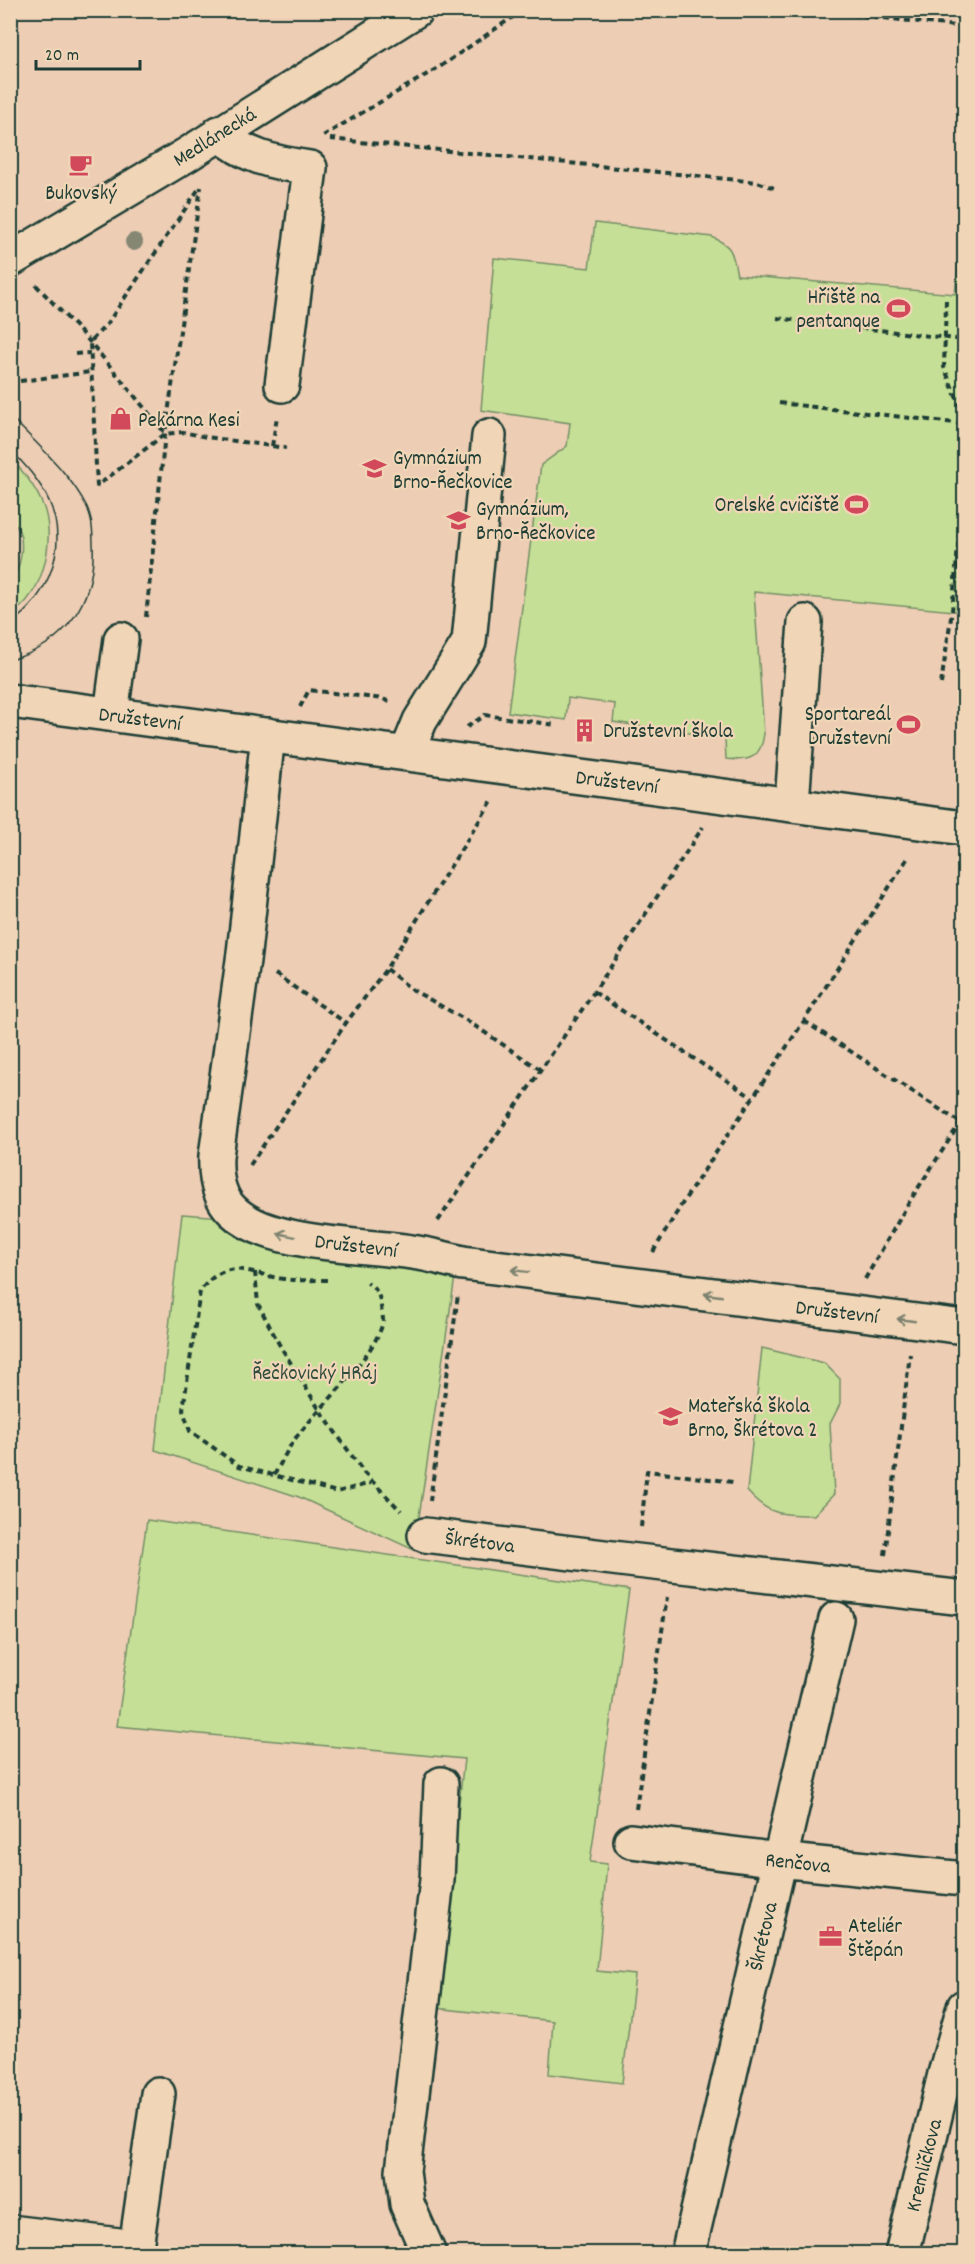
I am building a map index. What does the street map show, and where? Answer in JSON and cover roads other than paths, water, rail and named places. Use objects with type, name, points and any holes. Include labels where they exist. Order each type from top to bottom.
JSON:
[{"type":"street","name":"Medlánecká","points":[[21,270],[219,133],[416,10]]},
{"type":"street","points":[[219,133],[246,154],[280,164],[310,168],[280,396]]},
{"type":"street","points":[[412,742],[420,721],[469,642],[489,436]]},
{"type":"street","points":[[792,803],[805,622]]},
{"type":"street","points":[[111,714],[133,631]]},
{"type":"street","name":"Družstevní","points":[[10,701],[268,735],[412,742],[964,828]]},
{"type":"street","name":"Družstevní","points":[[268,735],[244,953],[216,1166],[222,1198],[231,1210],[255,1226],[281,1235],[419,1253],[463,1263],[964,1327]]},
{"type":"street","name":"Škrétova","points":[[425,1534],[964,1598]]},
{"type":"street","name":"Škrétova","points":[[688,2253],[836,1619]]},
{"type":"street","points":[[429,2253],[407,2204],[403,2171],[437,1880],[441,1784]]},
{"type":"street","name":"Renčova","points":[[631,1840],[779,1860],[964,1879]]},
{"type":"street","name":"Kremličkova","points":[[902,2253],[945,2073],[964,2007]]},
{"type":"street","points":[[10,2232],[135,2250],[158,2094]]},
{"type":"tram line","points":[[10,416],[52,459],[80,494],[90,516],[93,543],[93,564],[89,584],[74,618],[47,644],[10,660]]},
{"type":"tram line","points":[[10,449],[32,473],[49,501],[55,518],[57,536],[56,553],[45,585],[24,613],[10,624]]},
{"type":"place","name":"Bukovský","points":[[81,164]]},
{"type":"place","name":"Hřiště na pentanque","points":[[898,308]]},
{"type":"place","name":"Pekárna Kesi","points":[[120,419]]},
{"type":"place","name":"Gymnázium Brno-Řečkovice","points":[[375,469]]},
{"type":"place","name":"Orelské cvičiště","points":[[857,504]]},
{"type":"place","name":"Gymnázium, Brno-Řečkovice","points":[[458,520]]},
{"type":"place","name":"Sportareál Družstevní","points":[[909,725]]},
{"type":"place","name":"Družstevní škola","points":[[585,730]]},
{"type":"place","name":"Mateřská škola Brno, Škrétova 2","points":[[670,1417]]},
{"type":"place","name":"Ateliér Štěpán","points":[[830,1937]]},
{"type":"park label","name":"Řečkovický HRáj","points":[[315,1372]]}]
